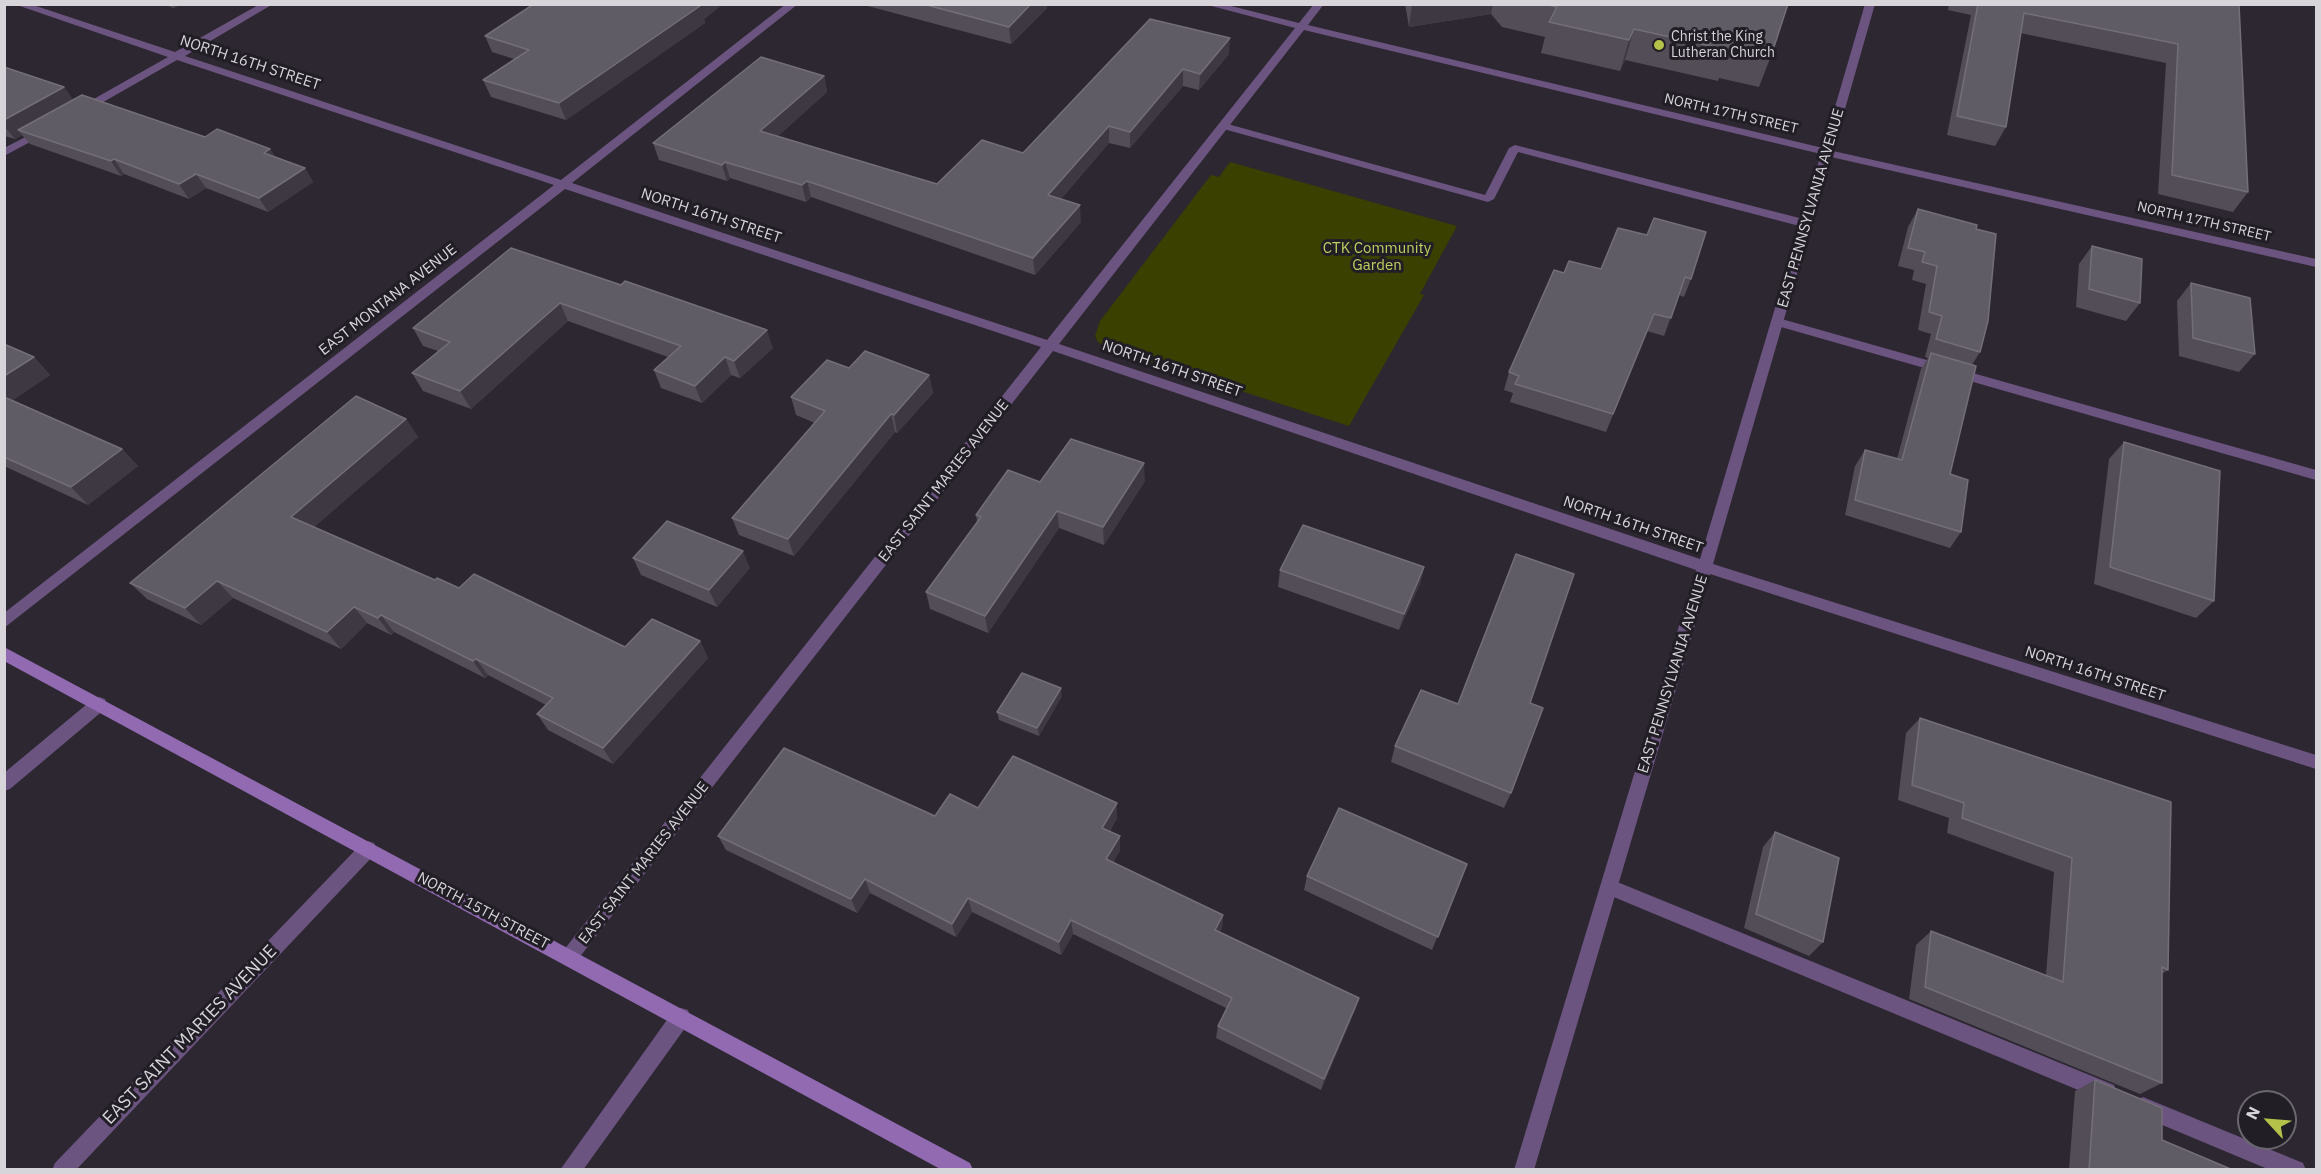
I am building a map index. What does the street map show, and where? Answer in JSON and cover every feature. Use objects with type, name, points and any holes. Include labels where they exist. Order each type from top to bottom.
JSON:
[{"type":"main road","name":"NORTH 15TH STREET","points":[[4,653],[963,1170]]},
{"type":"street","name":"NORTH 16TH STREET","points":[[19,4],[1051,346],[1705,567],[2316,762]]},
{"type":"street","points":[[4,153],[268,4]]},
{"type":"street","name":"EAST MONTANA AVENUE","points":[[4,622],[793,4]]},
{"type":"street","name":"NORTH 17TH STREET","points":[[1209,4],[1825,152],[2316,266]]},
{"type":"street","name":"EAST SAINT MARIES AVENUE","points":[[569,957],[1319,4]]},
{"type":"street","name":"EAST PENNSYLVANIA AVENUE","points":[[1524,1170],[1778,322],[1807,224],[1825,152],[1870,4]]},
{"type":"street","points":[[1224,126],[1488,199],[1515,148],[1807,224]]},
{"type":"street","points":[[1778,322],[2316,475]]},
{"type":"street","points":[[4,784],[99,704]]},
{"type":"street","name":"EAST SAINT MARIES AVENUE","points":[[62,1170],[368,849]]},
{"type":"street","points":[[1610,887],[2296,1170]]},
{"type":"street","points":[[570,1170],[681,1017]]},
{"type":"green space","name":"CTK Community Garden","points":[[1230,162],[1457,226],[1420,294],[1424,295],[1349,426],[1105,347],[1098,342],[1095,336],[1100,321],[1211,175],[1219,177]]},
{"type":"building","points":[[534,4],[697,4],[700,6],[559,103],[483,80],[529,50],[485,36]]},
{"type":"building","points":[[923,4],[1031,4],[1009,27]]},
{"type":"building","points":[[1545,4],[1788,4],[1771,56],[1730,47],[1729,50],[1634,29],[1629,40],[1549,22],[1557,7]]},
{"type":"building","points":[[1978,4],[2239,4],[2248,192],[2172,175],[2178,44],[2024,13],[2006,127],[1957,116]]},
{"type":"building","points":[[1150,19],[1230,38],[1200,74],[1183,69],[1130,132],[1109,126],[1048,195],[1080,205],[1033,258],[807,181],[802,185],[725,162],[722,165],[653,143],[761,57],[824,76],[760,131],[937,184],[982,140],[1023,153]]},
{"type":"building","points":[[4,67],[64,87],[4,120]]},
{"type":"building","points":[[82,95],[205,137],[217,129],[270,149],[264,153],[305,168],[259,198],[196,174],[179,184],[114,159],[111,161],[18,130]]},
{"type":"building","points":[[1918,209],[1977,225],[1976,229],[1996,234],[1988,321],[1980,352],[1936,339],[1942,316],[1929,312],[1937,266],[1922,262],[1925,252],[1908,248]]},
{"type":"building","points":[[1654,218],[1706,232],[1691,279],[1685,277],[1671,318],[1654,314],[1613,414],[1515,384],[1519,376],[1509,372],[1554,270],[1564,273],[1569,261],[1601,269],[1618,228],[1647,235]]},
{"type":"building","points":[[2092,246],[2142,259],[2140,303],[2089,289]]},
{"type":"building","points":[[511,248],[621,285],[625,281],[767,330],[734,361],[725,357],[695,386],[654,370],[681,346],[560,303],[460,391],[412,373],[450,342],[413,328]]},
{"type":"building","points":[[2191,283],[2250,298],[2255,354],[2193,338]]},
{"type":"building","points":[[4,344],[34,357],[4,376]]},
{"type":"building","points":[[865,351],[929,375],[894,415],[891,414],[788,539],[732,518],[825,411],[791,397],[827,360],[849,368]]},
{"type":"building","points":[[1931,353],[1976,366],[1950,474],[1968,480],[1961,532],[1855,500],[1865,450],[1902,460]]},
{"type":"building","points":[[356,396],[406,419],[291,517],[435,580],[437,578],[459,588],[474,574],[625,647],[652,619],[700,641],[603,748],[537,714],[553,698],[381,615],[378,618],[354,607],[327,632],[217,581],[185,608],[130,583]]},
{"type":"building","points":[[4,397],[122,449],[71,487],[4,457]]},
{"type":"building","points":[[1071,439],[1144,463],[1103,527],[1057,511],[985,616],[926,592],[981,517],[976,515],[1008,470],[1040,482]]},
{"type":"building","points":[[2124,442],[2220,471],[2214,601],[2110,567]]},
{"type":"building","points":[[667,521],[743,551],[709,590],[633,558]]},
{"type":"building","points":[[1303,525],[1424,567],[1404,614],[1280,570]]},
{"type":"building","points":[[1516,554],[1574,574],[1530,703],[1543,708],[1511,793],[1395,746],[1421,690],[1458,704]]},
{"type":"building","points":[[1022,673],[1061,688],[1037,728],[997,712]]},
{"type":"building","points":[[1920,718],[2171,802],[2168,970],[2162,967],[2162,1083],[1925,987],[1931,931],[2063,982],[2072,858],[1962,818],[1964,803],[1912,785]]},
{"type":"building","points":[[784,748],[935,816],[950,794],[978,808],[1013,756],[1117,803],[1102,828],[1120,836],[1106,859],[1223,915],[1215,930],[1359,998],[1324,1079],[1218,1026],[1232,998],[1071,920],[1059,942],[968,898],[952,924],[865,879],[851,899],[718,836]]},
{"type":"building","points":[[1339,808],[1467,864],[1438,937],[1307,876]]},
{"type":"building","points":[[1775,832],[1839,858],[1823,942],[1756,914]]},
{"type":"building","points":[[2095,1080],[2162,1108],[2162,1140],[2233,1170],[2089,1170]]},
{"type":"place","name":"Christ the King Lutheran Church","points":[[1659,45]]}]
